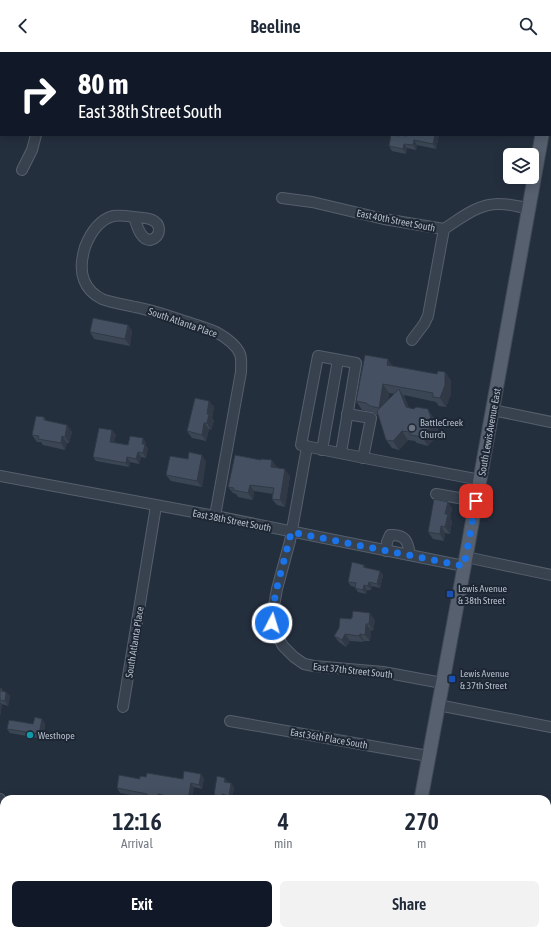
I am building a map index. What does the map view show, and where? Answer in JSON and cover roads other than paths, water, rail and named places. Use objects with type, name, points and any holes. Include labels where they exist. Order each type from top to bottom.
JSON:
[{"type":"main road","name":"South Lewis Avenue East","points":[[422,795],[542,136]]},
{"type":"street","points":[[22,170],[32,150],[36,136]]},
{"type":"street","name":"East 40th Street South","points":[[282,198],[312,202],[384,219],[444,229],[481,207],[500,204],[528,208]]},
{"type":"street","name":"South Atlanta Place","points":[[134,217],[113,216],[104,220],[94,229],[83,253],[81,269],[90,290],[103,299],[151,310],[216,332],[230,341],[240,354],[241,372],[215,516]]},
{"type":"street","points":[[412,340],[428,316],[444,229]]},
{"type":"street","points":[[341,453],[356,363],[318,356],[301,445],[322,450],[480,480]]},
{"type":"street","points":[[322,450],[338,360]]},
{"type":"street","points":[[493,410],[551,422]]},
{"type":"street","points":[[347,414],[371,418],[364,458]]},
{"type":"street","points":[[291,532],[307,447]]},
{"type":"street","name":"East 38th Street South","points":[[0,476],[215,516],[386,551],[551,575]]},
{"type":"street","points":[[436,494],[476,501]]},
{"type":"street","name":"South Atlanta Place","points":[[123,707],[156,506]]},
{"type":"street","name":"East 37th Street South","points":[[291,532],[272,611],[272,623],[283,646],[304,664],[383,672],[442,682]]},
{"type":"street","points":[[386,551],[387,542],[390,535],[397,534],[405,539],[409,545],[410,555]]},
{"type":"street","points":[[438,705],[551,727]]},
{"type":"street","name":"East 36th Place South","points":[[230,720],[428,756]]},
{"type":"place","name":"BattleCreek Church","points":[[412,428]]},
{"type":"place","name":"Lewis Avenue & 38th Street","points":[[450,594]]},
{"type":"place","name":"Lewis Avenue & 37th Street","points":[[452,679]]},
{"type":"place","name":"Westhope","points":[[30,735]]}]
